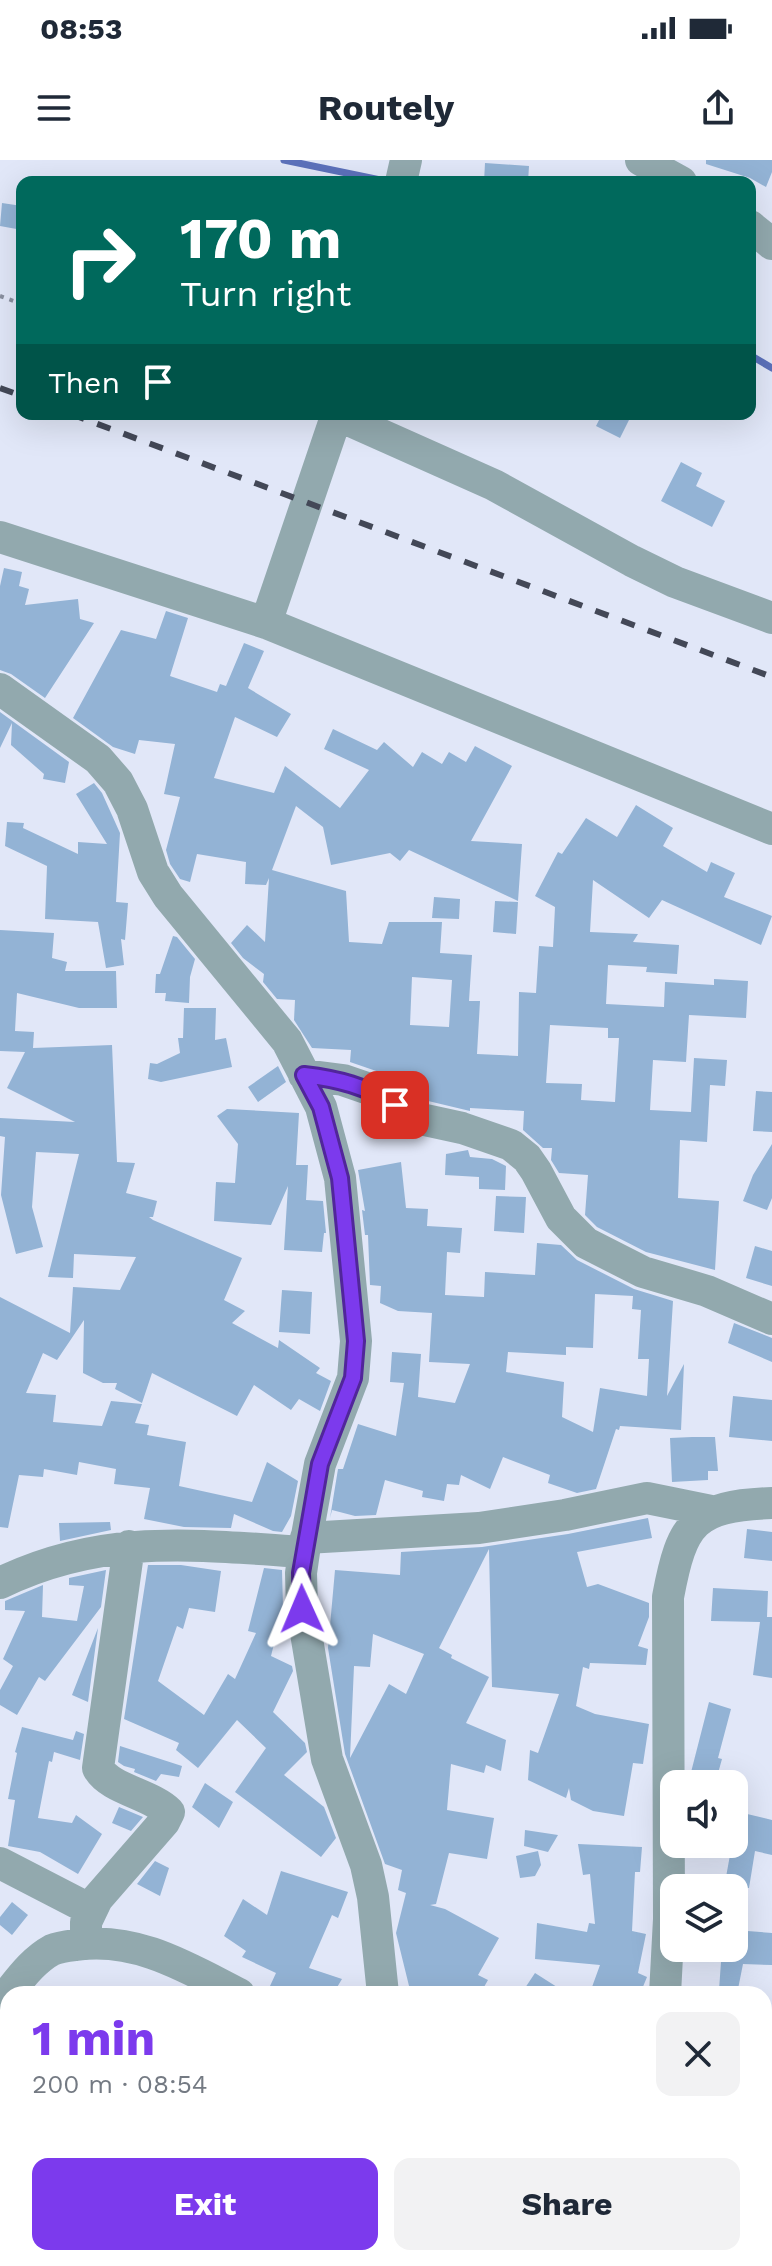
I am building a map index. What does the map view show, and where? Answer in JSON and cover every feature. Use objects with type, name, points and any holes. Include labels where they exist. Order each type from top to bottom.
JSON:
[{"type":"street","points":[[641,160],[670,176]]},
{"type":"street","points":[[756,231],[772,244]]},
{"type":"street","points":[[266,623],[335,420]]},
{"type":"street","points":[[350,420],[494,485],[675,582],[772,618]]},
{"type":"street","points":[[0,537],[266,623],[772,829]]},
{"type":"street","points":[[0,689],[98,759],[118,782],[145,842],[153,872],[168,896],[287,1041],[321,1107],[340,1178],[356,1341],[353,1378],[320,1464],[301,1573],[302,1609],[327,1759],[373,1897],[382,1986]]},
{"type":"street","points":[[304,1075],[343,1080],[375,1091],[416,1118],[462,1128],[511,1145],[527,1158],[561,1218],[586,1243],[643,1272],[707,1291],[772,1319]]},
{"type":"street","points":[[0,1583],[60,1558],[129,1546],[305,1545],[479,1528],[647,1498],[711,1511],[738,1505],[772,1503]]},
{"type":"street","points":[[665,1986],[669,1919],[668,1597],[675,1559],[687,1531],[711,1511]]},
{"type":"street","points":[[86,1944],[86,1922],[97,1899],[164,1822],[169,1812],[160,1804],[106,1778],[98,1768],[129,1546]]},
{"type":"street","points":[[0,1863],[91,1910]]},
{"type":"street","points":[[8,1986],[55,1948],[86,1944],[126,1946],[166,1957],[223,1986]]},
{"type":"building","points":[[706,160],[772,160],[772,172],[766,187],[756,181],[756,176],[744,176],[706,164]]},
{"type":"building","points":[[485,163],[529,166],[528,176],[484,176]]},
{"type":"building","points":[[2,203],[16,205],[16,229],[0,226]]},
{"type":"building","points":[[599,420],[629,420],[620,438],[596,426]]},
{"type":"building","points":[[681,462],[702,473],[696,486],[725,501],[712,527],[661,501]]},
{"type":"building","points":[[4,568],[22,572],[19,586],[29,589],[25,605],[78,599],[80,619],[94,623],[45,698],[11,674],[0,670],[0,586]]},
{"type":"building","points":[[166,611],[188,618],[170,676],[217,692],[220,684],[226,686],[244,643],[264,651],[248,688],[291,714],[277,737],[235,717],[214,778],[274,793],[285,766],[340,808],[369,770],[324,749],[333,729],[377,750],[384,742],[413,767],[422,752],[442,764],[449,752],[466,762],[475,746],[512,766],[471,841],[522,844],[518,901],[409,850],[400,861],[390,853],[331,865],[323,827],[296,806],[272,870],[346,891],[349,942],[382,944],[389,922],[442,922],[440,953],[472,955],[469,1001],[480,1001],[477,1054],[518,1056],[519,992],[536,993],[539,946],[553,947],[555,907],[535,896],[558,852],[562,854],[586,818],[617,837],[636,805],[673,828],[663,846],[707,872],[711,862],[735,873],[724,897],[772,916],[761,945],[662,900],[649,918],[593,880],[590,932],[638,934],[633,942],[679,945],[677,974],[646,972],[647,967],[608,965],[606,1004],[664,1007],[665,982],[714,985],[714,979],[748,981],[746,1018],[689,1015],[686,1062],[653,1060],[650,1110],[691,1112],[694,1058],[727,1060],[725,1086],[710,1085],[707,1142],[680,1140],[678,1198],[719,1201],[715,1270],[646,1252],[597,1227],[585,1215],[588,1175],[559,1173],[551,1160],[552,1148],[543,1148],[523,1130],[524,1111],[470,1108],[470,1111],[424,1100],[415,1095],[416,1083],[396,1082],[382,1073],[350,1062],[351,1050],[312,1048],[294,1020],[295,1000],[277,999],[263,982],[264,974],[243,958],[231,943],[247,925],[265,942],[269,878],[266,885],[245,884],[246,862],[197,854],[190,882],[180,879],[170,864],[166,850],[180,797],[164,794],[175,744],[139,740],[135,754],[113,747],[73,718],[121,630],[156,639]],"holes":[[[412,977],[452,980],[449,1027],[410,1025]],[[550,1025],[608,1028],[608,1038],[619,1038],[615,1102],[581,1100],[582,1084],[546,1083]]]},
{"type":"building","points":[[0,712],[69,762],[65,783],[43,779],[44,774],[11,745],[12,723],[0,748]]},
{"type":"building","points":[[94,783],[102,793],[120,833],[116,902],[128,903],[125,940],[121,939],[124,965],[106,968],[98,922],[45,919],[47,866],[5,846],[7,822],[24,823],[23,828],[78,854],[78,842],[107,844],[76,794]]},
{"type":"building","points":[[434,897],[460,899],[459,919],[432,918]]},
{"type":"building","points":[[495,901],[518,902],[516,934],[493,932]]},
{"type":"building","points":[[0,930],[54,933],[52,958],[67,962],[65,971],[116,971],[117,1008],[79,1008],[17,993],[15,1031],[34,1032],[33,1048],[112,1045],[117,1162],[135,1163],[126,1193],[157,1201],[153,1217],[149,1217],[153,1220],[242,1258],[224,1300],[245,1311],[232,1323],[278,1348],[279,1340],[320,1368],[316,1373],[331,1381],[320,1411],[299,1399],[291,1410],[254,1385],[237,1416],[152,1373],[142,1403],[115,1389],[117,1383],[103,1383],[83,1373],[84,1320],[57,1360],[43,1353],[26,1393],[56,1395],[53,1422],[102,1426],[111,1401],[142,1404],[135,1423],[149,1425],[147,1435],[186,1442],[179,1486],[252,1502],[267,1462],[298,1481],[291,1516],[282,1532],[234,1514],[231,1528],[184,1527],[144,1519],[150,1488],[114,1484],[116,1469],[79,1462],[77,1475],[44,1469],[43,1477],[19,1475],[8,1528],[0,1527],[0,1297],[70,1333],[73,1287],[120,1290],[136,1257],[74,1254],[73,1278],[48,1277],[79,1154],[36,1152],[32,1207],[43,1247],[16,1254],[1,1195],[5,1137],[0,1136],[0,1118],[75,1122],[7,1088],[25,1052],[0,1051]]},
{"type":"building","points":[[173,936],[195,959],[190,977],[189,1003],[165,1001],[166,993],[155,993],[156,974],[160,974]]},
{"type":"building","points":[[184,1008],[216,1008],[215,1040],[226,1038],[232,1067],[161,1082],[148,1079],[150,1063],[157,1064],[180,1053],[178,1038],[183,1038]]},
{"type":"building","points":[[278,1066],[286,1082],[258,1102],[248,1087]]},
{"type":"building","points":[[756,1091],[772,1092],[772,1132],[753,1131]]},
{"type":"building","points":[[227,1109],[299,1113],[296,1165],[308,1165],[306,1200],[323,1201],[326,1233],[322,1252],[284,1250],[288,1186],[271,1225],[214,1221],[216,1182],[235,1183],[238,1144],[217,1116]]},
{"type":"building","points":[[772,1144],[772,1198],[767,1210],[743,1201],[753,1175]]},
{"type":"building","points":[[468,1150],[470,1157],[492,1159],[506,1166],[505,1190],[479,1189],[479,1177],[445,1175],[446,1154]]},
{"type":"building","points":[[401,1162],[406,1208],[428,1209],[427,1226],[462,1228],[460,1253],[447,1252],[445,1295],[484,1297],[485,1272],[535,1275],[537,1243],[561,1245],[577,1260],[634,1289],[673,1301],[667,1396],[684,1364],[681,1430],[620,1426],[619,1430],[616,1429],[596,1489],[577,1493],[548,1483],[550,1475],[503,1457],[490,1489],[461,1475],[459,1485],[447,1484],[444,1501],[422,1497],[423,1491],[385,1480],[376,1515],[355,1516],[332,1510],[330,1518],[338,1469],[343,1469],[358,1424],[396,1436],[404,1383],[390,1382],[392,1352],[421,1354],[418,1397],[455,1403],[470,1364],[429,1362],[432,1313],[398,1311],[380,1303],[381,1286],[370,1285],[368,1235],[365,1235],[362,1210],[365,1211],[358,1170]],"holes":[[[595,1294],[633,1296],[632,1309],[641,1310],[638,1359],[649,1359],[647,1396],[600,1388],[593,1432],[562,1417],[564,1382],[506,1372],[508,1352],[566,1355],[566,1347],[593,1348]]]},
{"type":"building","points":[[496,1196],[526,1197],[524,1233],[494,1231]]},
{"type":"building","points":[[755,1246],[772,1251],[772,1286],[746,1278]]},
{"type":"building","points":[[282,1290],[312,1292],[310,1334],[279,1332]]},
{"type":"building","points":[[734,1323],[772,1338],[772,1362],[728,1343]]},
{"type":"building","points":[[733,1396],[772,1400],[772,1441],[729,1437]]},
{"type":"building","points":[[715,1437],[718,1471],[708,1471],[708,1480],[672,1482],[670,1438]]},
{"type":"building","points":[[648,1518],[652,1538],[577,1552],[587,1587],[598,1584],[649,1603],[649,1617],[638,1646],[648,1649],[646,1665],[590,1663],[589,1669],[583,1667],[576,1706],[595,1714],[649,1724],[643,1764],[633,1763],[624,1816],[593,1811],[571,1800],[569,1788],[566,1798],[528,1780],[530,1750],[538,1753],[559,1694],[492,1687],[489,1549],[439,1648],[452,1655],[451,1658],[489,1677],[466,1723],[506,1740],[501,1771],[486,1765],[484,1773],[451,1764],[447,1810],[494,1818],[487,1859],[449,1853],[436,1904],[430,1905],[445,1909],[499,1938],[478,1975],[488,1980],[485,1986],[409,1986],[396,1933],[406,1893],[398,1890],[402,1870],[385,1864],[345,1754],[328,1648],[335,1570],[400,1575],[401,1552],[482,1547]],"holes":[[[373,1634],[424,1654],[406,1694],[389,1684],[350,1758],[354,1666],[370,1667]]]},
{"type":"building","points":[[110,1522],[111,1530],[60,1541],[59,1523]]},
{"type":"building","points":[[747,1529],[772,1532],[772,1561],[744,1558]]},
{"type":"building","points":[[148,1565],[181,1565],[221,1571],[215,1612],[189,1608],[183,1629],[177,1626],[158,1681],[204,1715],[228,1674],[235,1679],[256,1633],[248,1631],[264,1568],[282,1570],[283,1608],[271,1656],[292,1666],[293,1671],[273,1712],[305,1743],[307,1752],[284,1775],[324,1807],[336,1838],[321,1857],[235,1792],[266,1748],[237,1720],[198,1768],[176,1750],[179,1743],[124,1719]]},
{"type":"building","points":[[106,1570],[101,1607],[45,1681],[39,1677],[17,1715],[0,1705],[0,1690],[13,1666],[3,1659],[25,1611],[5,1610],[5,1601],[43,1585],[42,1617],[77,1621],[84,1586],[69,1585],[69,1578]]},
{"type":"building","points":[[713,1588],[768,1591],[767,1617],[772,1617],[772,1678],[753,1675],[760,1622],[711,1621]]},
{"type":"building","points":[[98,1628],[88,1702],[72,1695]]},
{"type":"building","points":[[709,1702],[731,1709],[718,1758],[722,1759],[719,1770],[692,1770]]},
{"type":"building","points":[[22,1727],[73,1740],[76,1731],[84,1734],[80,1760],[54,1752],[52,1762],[49,1761],[38,1818],[72,1823],[76,1815],[102,1834],[78,1874],[40,1852],[8,1846],[15,1800],[8,1799]]},
{"type":"building","points":[[120,1746],[182,1766],[179,1777],[161,1774],[156,1781],[134,1772],[135,1769],[118,1762]]},
{"type":"building","points":[[205,1783],[233,1802],[219,1828],[192,1807]]},
{"type":"building","points":[[119,1807],[143,1817],[131,1831],[112,1823]]},
{"type":"building","points":[[748,1814],[772,1820],[772,1855],[755,1851],[749,1888],[748,1874],[727,1874],[729,1858],[748,1858]]},
{"type":"building","points":[[525,1830],[558,1835],[548,1852],[524,1846]]},
{"type":"building","points":[[578,1844],[642,1847],[640,1872],[635,1872],[632,1931],[646,1934],[638,1973],[647,1977],[643,1986],[592,1986],[600,1965],[535,1959],[537,1923],[587,1932],[589,1923],[595,1924],[590,1874],[583,1875]]},
{"type":"building","points":[[538,1851],[541,1865],[535,1876],[520,1878],[516,1856]]},
{"type":"building","points":[[155,1861],[169,1868],[160,1896],[137,1884]]},
{"type":"building","points":[[281,1871],[348,1892],[338,1918],[332,1915],[309,1968],[342,1979],[338,1986],[270,1986],[276,1973],[242,1957],[246,1951],[224,1936],[243,1899],[267,1915]]},
{"type":"building","points":[[12,1902],[28,1915],[12,1935],[0,1925],[0,1917]]},
{"type":"building","points":[[748,1931],[772,1933],[772,1965],[743,1964],[739,1986],[719,1986],[721,1962],[748,1962]]},
{"type":"building","points":[[535,1973],[555,1986],[526,1986]]},
{"type":"waterway","points":[[284,160],[361,176]]},
{"type":"waterway","points":[[756,359],[772,368]]},
{"type":"railway","points":[[0,388],[16,394]]},
{"type":"railway","points":[[87,420],[772,677]]},
{"type":"route","points":[[302,1609],[301,1573],[320,1464],[353,1378],[356,1341],[340,1178],[321,1107],[304,1075],[343,1080],[375,1091],[395,1105]]}]
